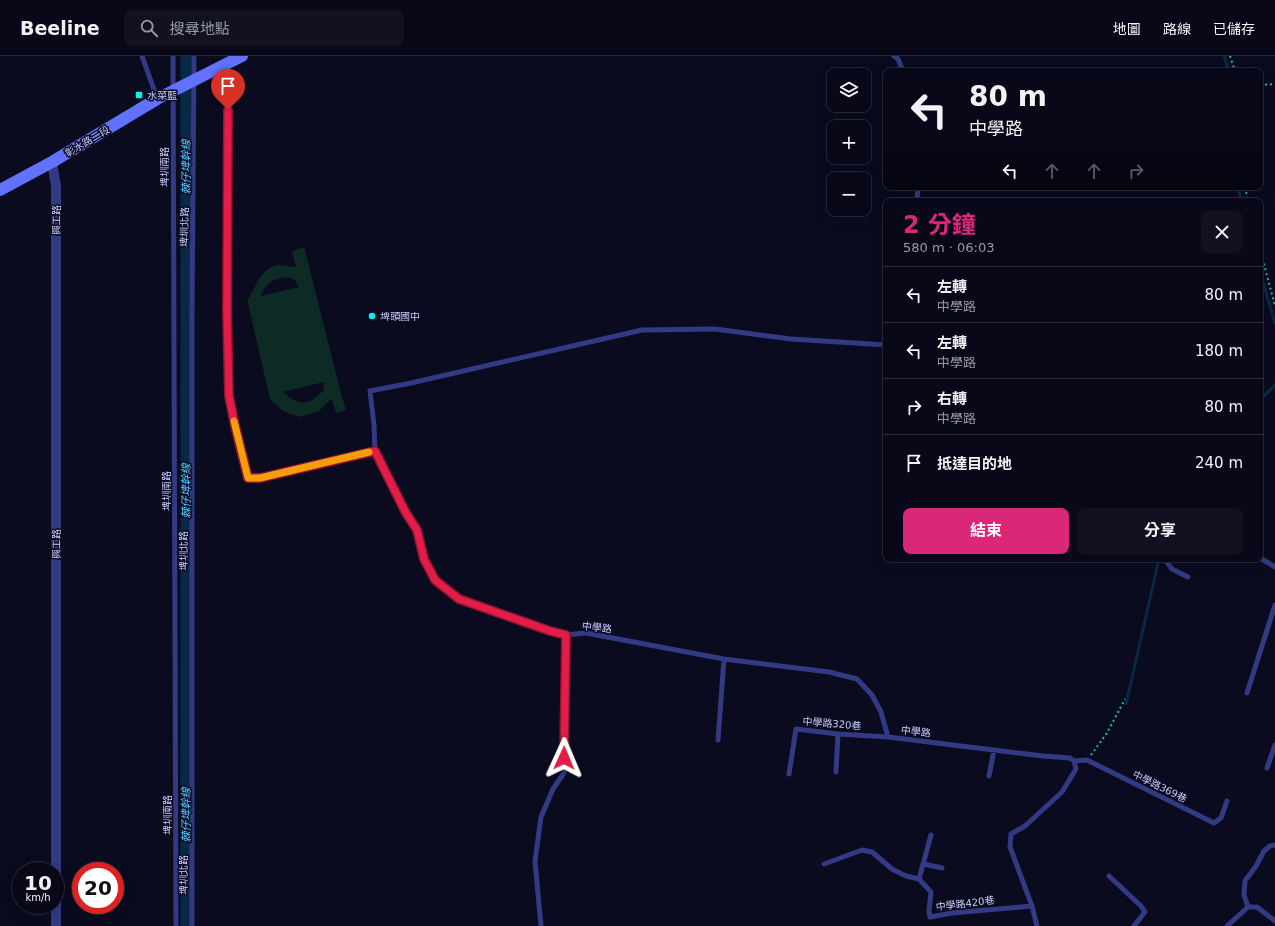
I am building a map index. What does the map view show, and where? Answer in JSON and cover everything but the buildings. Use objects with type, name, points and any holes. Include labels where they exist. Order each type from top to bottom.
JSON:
[{"type":"main road","name":"彰水路二段","points":[[0,190],[52,162],[173,90],[242,56]]},
{"type":"street","name":"興工路","points":[[52,162],[56,186],[56,926]]},
{"type":"lane","points":[[142,56],[157,99]]},
{"type":"lane","name":"埤圳南路","points":[[173,56],[176,926]]},
{"type":"lane","name":"埤圳北路","points":[[192,926],[192,316],[194,56]]},
{"type":"lane","points":[[894,56],[898,59],[902,68]]},
{"type":"lane","points":[[228,63],[227,311],[229,396],[248,478],[260,478],[375,451],[370,391],[642,330],[715,329],[791,339],[883,345]]},
{"type":"lane","name":"中學路","points":[[375,451],[406,513],[417,530],[424,559],[435,580],[459,599],[550,631],[566,635],[586,633],[724,660],[829,672],[858,679],[872,694],[881,712],[888,737],[1070,758],[1074,761]]},
{"type":"lane","points":[[1263,560],[1275,567]]},
{"type":"lane","points":[[1167,562],[1172,569],[1188,577]]},
{"type":"lane","points":[[1247,692],[1275,605]]},
{"type":"lane","points":[[541,926],[535,861],[541,817],[553,789],[564,773],[566,635]]},
{"type":"lane","points":[[718,740],[724,660]]},
{"type":"lane","name":"中學路320巷","points":[[789,774],[796,729],[838,734],[888,737]]},
{"type":"lane","points":[[836,772],[838,734]]},
{"type":"lane","points":[[1267,768],[1275,745]]},
{"type":"lane","points":[[989,776],[994,750]]},
{"type":"lane","points":[[1037,926],[1032,906],[1010,847],[1011,834],[1024,826],[1062,792],[1076,769],[1074,761],[1087,760]]},
{"type":"lane","name":"中學路369巷","points":[[1087,760],[1214,823],[1221,818],[1227,801]]},
{"type":"lane","points":[[824,864],[862,850],[872,852],[892,869],[906,876],[919,879],[931,835]]},
{"type":"lane","points":[[1248,907],[1244,895],[1245,881],[1264,852],[1270,846],[1275,845]]},
{"type":"lane","points":[[924,864],[942,868]]},
{"type":"lane","points":[[1109,876],[1141,906],[1145,912],[1134,926]]},
{"type":"lane","name":"中學路420巷","points":[[919,879],[931,892],[929,911],[930,917],[952,913],[1032,906]]},
{"type":"lane","points":[[1227,926],[1248,907],[1257,907],[1275,921]]},
{"type":"path","points":[[1230,56],[1234,68]]},
{"type":"path","points":[[1263,85],[1275,84]]},
{"type":"path","points":[[1263,260],[1275,306]]},
{"type":"path","points":[[1087,760],[1107,733],[1125,699]]},
{"type":"green space","points":[[304,247],[346,410],[336,413],[332,400],[330,400],[319,411],[300,417],[283,411],[270,399],[248,299],[260,278],[268,269],[273,266],[280,265],[296,267],[292,251]],"holes":[[[288,277],[295,280],[299,287],[261,296],[268,284],[274,280]],[[324,382],[323,391],[312,400],[303,403],[294,400],[283,392]]]},
{"type":"waterway","name":"棘仔埤幹線","points":[[186,56],[186,926]]},
{"type":"waterway","points":[[1224,56],[1228,68]]},
{"type":"waterway","points":[[1239,190],[1240,198]]},
{"type":"waterway","points":[[1263,282],[1275,323]]},
{"type":"waterway","points":[[1263,397],[1275,385]]},
{"type":"waterway","points":[[1126,704],[1158,562]]},
{"type":"slow traffic","points":[[234,421],[248,478],[260,478],[369,452]]},
{"type":"place","name":"水菜藍","points":[[139,95]]},
{"type":"place","name":"埤頭國中","points":[[372,316]]},
{"type":"route","points":[[228,110],[227,311],[229,396],[248,478],[260,478],[375,451],[406,513],[417,530],[424,559],[435,580],[459,599],[550,631],[566,635],[564,758]]}]
